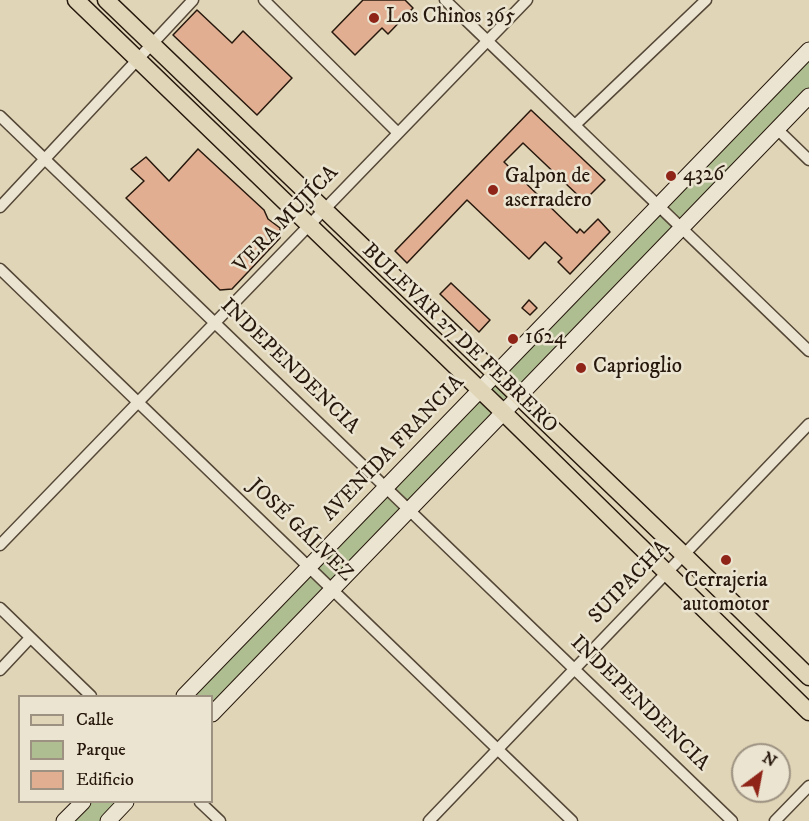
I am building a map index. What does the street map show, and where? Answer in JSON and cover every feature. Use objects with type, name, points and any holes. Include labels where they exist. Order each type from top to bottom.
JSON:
[{"type":"main road","name":"BULEVAR 27 DE FEBRERO","points":[[76,0],[503,412],[809,712]]},
{"type":"main road","name":"BULEVAR 27 DE FEBRERO","points":[[106,0],[809,677]]},
{"type":"main road","name":"AVENIDA FRANCIA","points":[[185,695],[809,50]]},
{"type":"main road","points":[[213,713],[809,96]]},
{"type":"main road","points":[[64,821],[81,803]]},
{"type":"main road","points":[[108,821],[124,803]]},
{"type":"street","points":[[0,207],[193,0]]},
{"type":"street","points":[[264,0],[398,133]]},
{"type":"street","points":[[445,0],[809,351]]},
{"type":"street","name":"VERA MUJÍCA","points":[[0,545],[527,0]]},
{"type":"street","points":[[575,125],[706,0]]},
{"type":"street","name":"INDEPENDENCIA","points":[[0,116],[732,821]]},
{"type":"street","points":[[777,129],[809,160]]},
{"type":"street","name":"JOSÉ GÁLVEZ","points":[[0,269],[572,821]]},
{"type":"street","name":"SUIPACHA","points":[[429,821],[809,424]]},
{"type":"street","points":[[0,609],[90,695]]},
{"type":"street","points":[[0,670],[30,638]]},
{"type":"street","points":[[775,821],[809,786]]},
{"type":"street","points":[[202,803],[220,821]]},
{"type":"green space","points":[[809,50],[809,96],[213,713],[213,695],[185,695]]},
{"type":"green space","points":[[82,803],[125,803],[108,821],[64,821]]},
{"type":"building","name":"Los Chinos 365","points":[[363,0],[405,0],[413,8],[388,34],[382,28],[355,55],[332,32]]},
{"type":"building","points":[[197,10],[232,43],[243,31],[292,78],[257,115],[173,35]]},
{"type":"building","name":"Galpon de aserradero","points":[[531,110],[605,180],[584,201],[523,143],[504,162],[577,233],[580,229],[584,233],[598,219],[610,232],[570,274],[558,262],[562,258],[545,242],[529,259],[467,200],[407,263],[395,251]]},
{"type":"building","points":[[198,149],[264,210],[268,219],[280,228],[280,238],[232,289],[220,290],[126,198],[144,181],[131,169],[146,157],[169,181]]},
{"type":"building","points":[[451,283],[490,320],[479,332],[440,294]]},
{"type":"building","points":[[529,300],[537,308],[530,315],[522,308]]},
{"type":"place","name":"Los Chinos 365","points":[[374,18]]},
{"type":"place","name":"4326","points":[[671,176]]},
{"type":"place","name":"Galpon de aserradero","points":[[493,190]]},
{"type":"place","name":"1624","points":[[513,339]]},
{"type":"place","name":"Caprioglio","points":[[581,368]]},
{"type":"place","name":"Cerrajeria automotor","points":[[726,560]]}]
